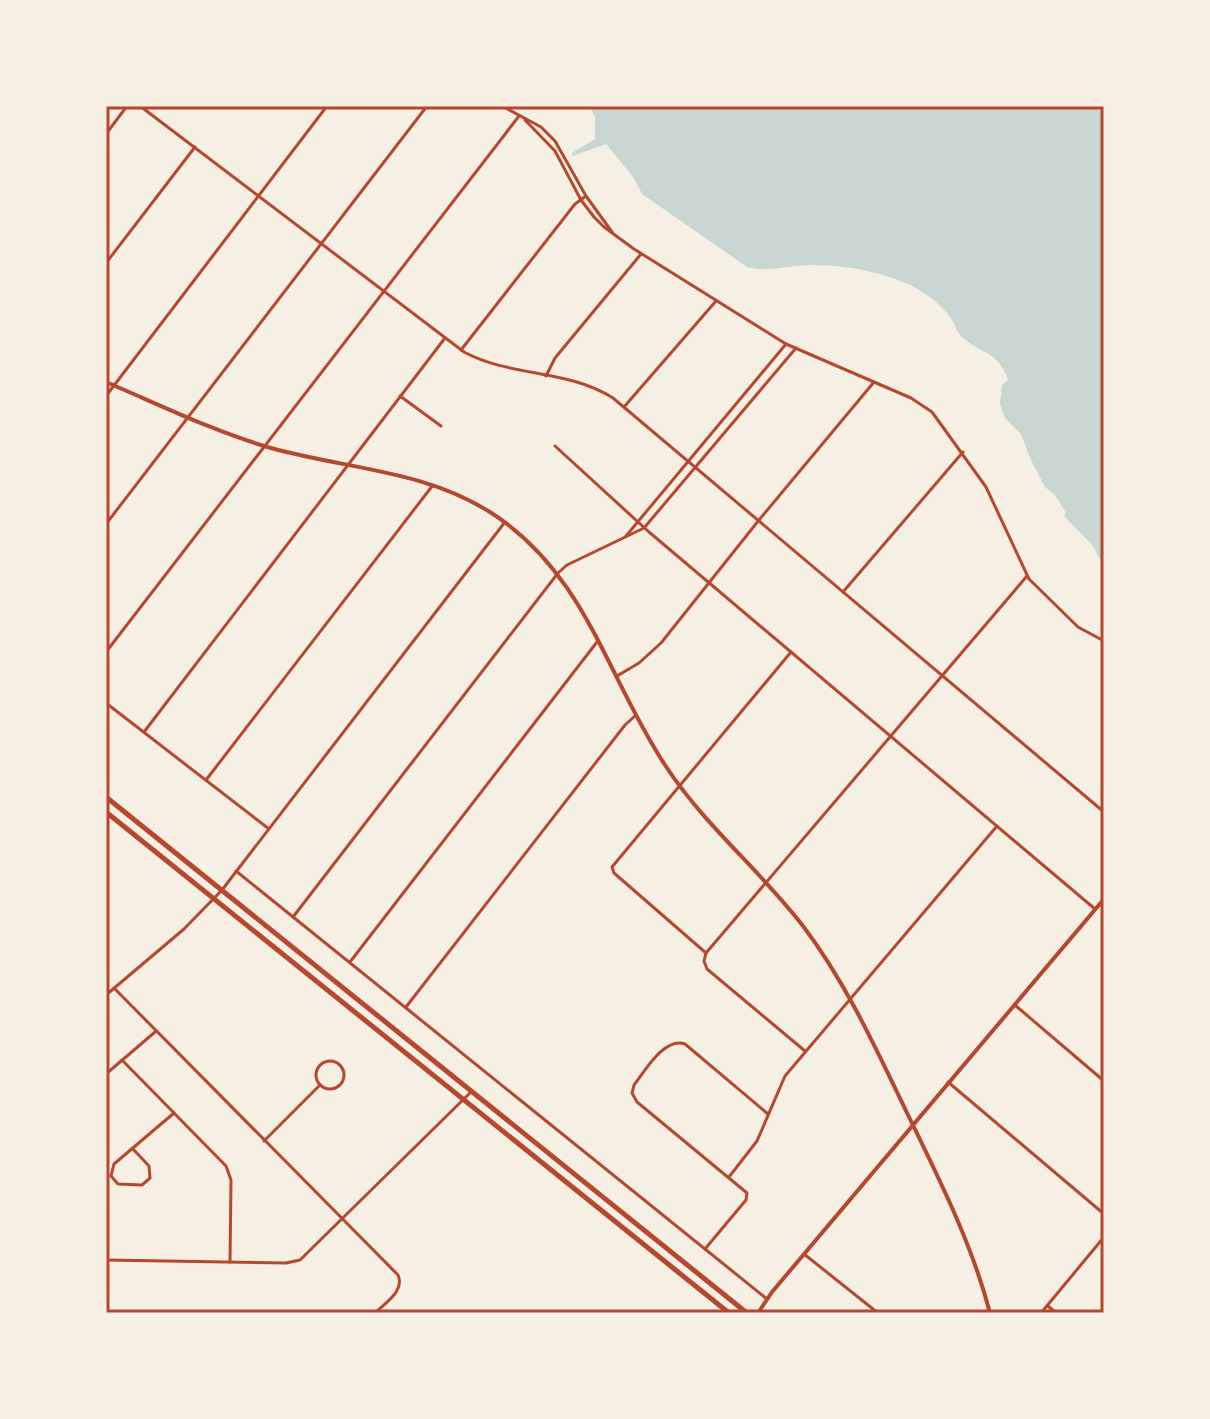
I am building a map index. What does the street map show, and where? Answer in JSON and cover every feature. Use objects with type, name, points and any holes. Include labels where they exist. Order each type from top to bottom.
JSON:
[{"type":"main road","points":[[106,797],[747,1313]]},
{"type":"main road","points":[[106,812],[729,1313]]},
{"type":"street","points":[[106,134],[127,106]]},
{"type":"street","points":[[140,106],[461,350],[512,369],[592,387],[624,407],[1104,812]]},
{"type":"street","points":[[106,396],[327,106]]},
{"type":"street","points":[[106,524],[427,106]]},
{"type":"street","points":[[502,106],[541,127],[555,141],[586,196],[613,232]]},
{"type":"street","points":[[106,652],[519,116]]},
{"type":"street","points":[[525,120],[551,145],[581,200],[601,225],[641,254],[786,344],[928,408],[943,424],[992,497],[1027,576],[1078,627],[1104,641]]},
{"type":"street","points":[[106,263],[195,147]]},
{"type":"street","points":[[461,350],[586,196]]},
{"type":"street","points":[[546,376],[555,358],[641,254]]},
{"type":"street","points":[[624,407],[716,300]]},
{"type":"street","points":[[144,732],[445,338]]},
{"type":"street","points":[[626,536],[786,344]]},
{"type":"street","points":[[293,917],[558,573],[567,565],[644,528],[796,348]]},
{"type":"street","points":[[106,382],[265,446],[395,473],[434,485],[483,508],[527,540],[558,573],[579,603],[636,715],[679,786],[808,933],[850,998],[962,1229],[990,1313]]},
{"type":"street","points":[[617,676],[639,663],[661,643],[874,382]]},
{"type":"street","points":[[400,396],[441,426]]},
{"type":"street","points":[[555,446],[644,528],[1095,909]]},
{"type":"street","points":[[843,592],[963,452]]},
{"type":"street","points":[[206,780],[434,485]]},
{"type":"street","points":[[106,995],[184,929],[222,890],[505,522]]},
{"type":"street","points":[[805,1051],[707,969],[704,961],[706,953],[1027,576]]},
{"type":"street","points":[[350,962],[599,640]]},
{"type":"street","points":[[706,953],[612,869],[791,652]]},
{"type":"street","points":[[106,703],[269,829]]},
{"type":"street","points":[[406,1007],[619,732],[636,715]]},
{"type":"street","points":[[729,1177],[756,1143],[783,1079],[997,826]]},
{"type":"street","points":[[236,871],[767,1299]]},
{"type":"street","points":[[758,1313],[804,1254],[1104,899]]},
{"type":"street","points":[[114,988],[400,1279],[399,1289],[375,1313]]},
{"type":"street","points":[[1014,1004],[1104,1081]]},
{"type":"street","points":[[106,1074],[155,1031]]},
{"type":"street","points":[[705,1249],[747,1198],[746,1191],[637,1102],[632,1093],[634,1085],[667,1046],[678,1042],[685,1044],[768,1115]]},
{"type":"street","points":[[122,1060],[223,1161],[229,1173],[230,1262]]},
{"type":"street","points":[[330,1061],[339,1064],[344,1076],[341,1085],[328,1089],[320,1085],[316,1077],[318,1068],[330,1061]]},
{"type":"street","points":[[948,1082],[1104,1214]]},
{"type":"street","points":[[264,1141],[320,1085]]},
{"type":"street","points":[[106,1260],[297,1261],[307,1255],[472,1091]]},
{"type":"street","points":[[133,1149],[149,1166],[150,1178],[142,1185],[118,1184],[112,1178],[112,1167],[174,1113]]},
{"type":"street","points":[[1041,1313],[1104,1237]]},
{"type":"street","points":[[804,1254],[878,1313]]},
{"type":"street","points":[[1048,1306],[1056,1313]]},
{"type":"shaded area","points":[[589,106],[1104,106],[1104,567],[1093,546],[1064,516],[1066,513],[1055,495],[1045,487],[1021,434],[1005,418],[1000,404],[1002,385],[1008,380],[1004,370],[994,357],[961,336],[949,315],[936,302],[910,285],[862,270],[814,265],[764,269],[747,267],[642,194],[634,178],[606,144],[573,156],[572,153],[595,139],[595,117]]}]
